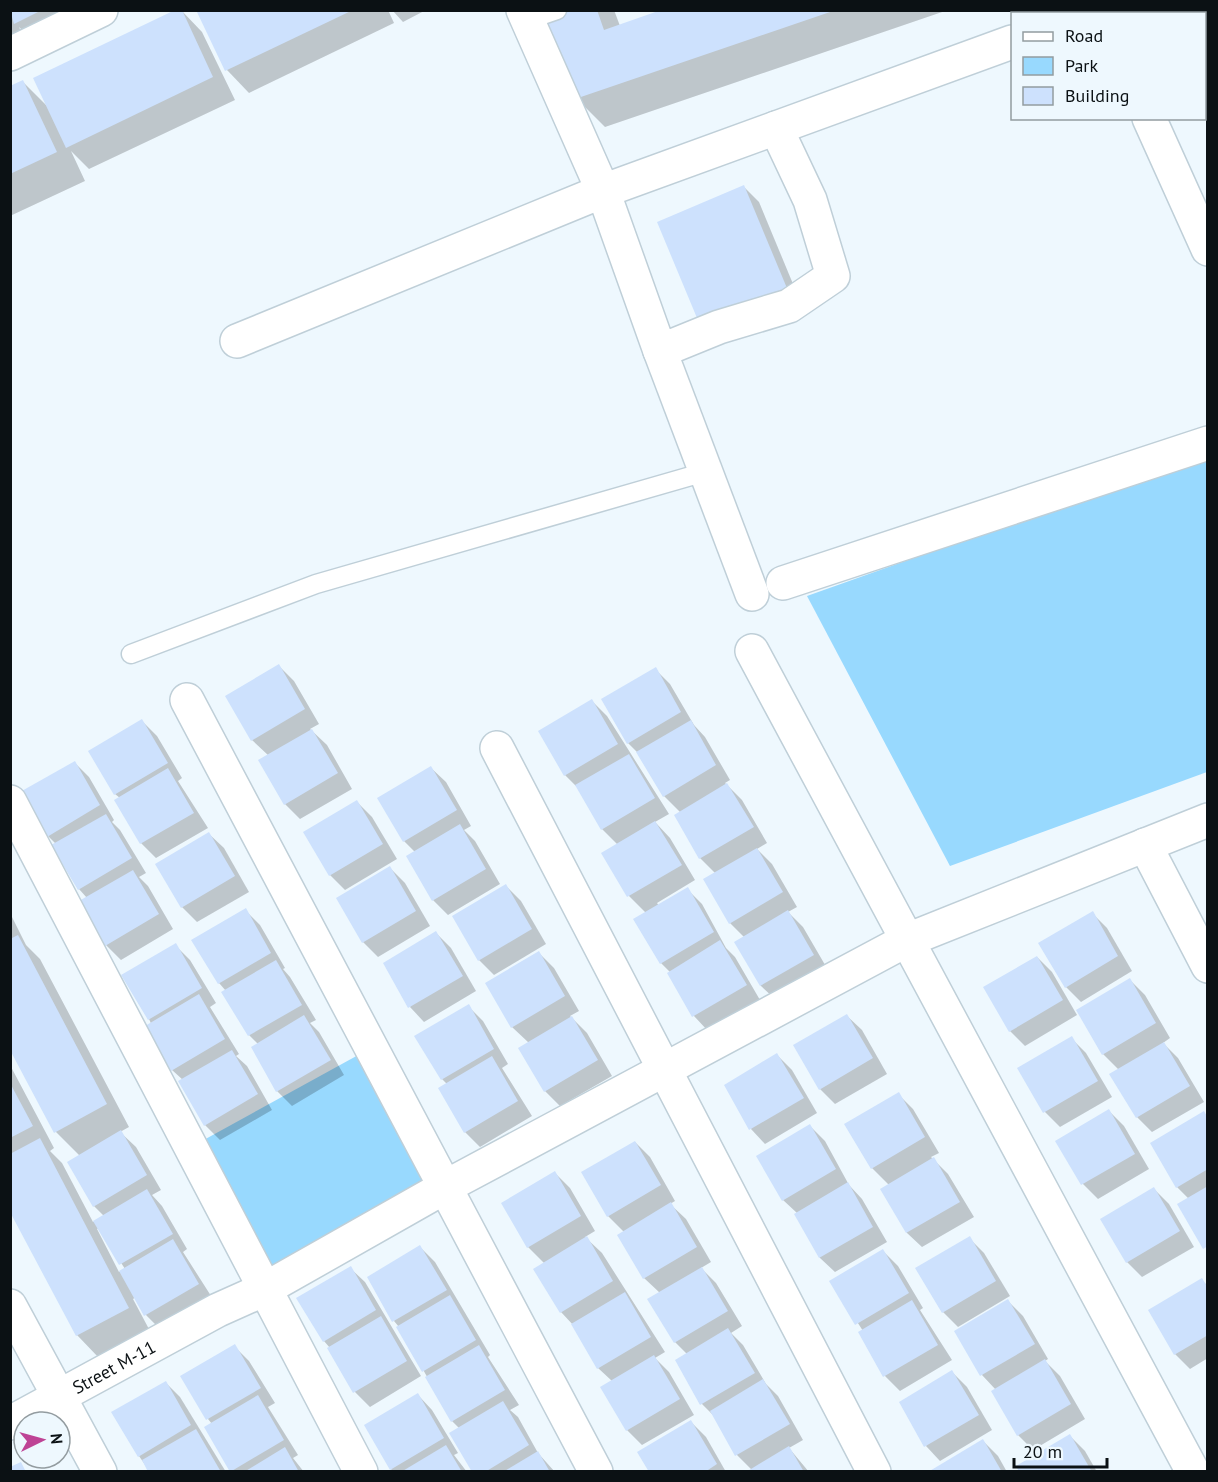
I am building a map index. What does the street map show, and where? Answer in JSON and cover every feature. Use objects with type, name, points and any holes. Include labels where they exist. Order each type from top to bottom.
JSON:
[{"type":"street","points":[[10,54],[101,10]]},
{"type":"street","points":[[536,14],[752,594]]},
{"type":"street","points":[[237,341],[603,191],[1011,42]]},
{"type":"street","points":[[1150,120],[1208,249]]},
{"type":"street","points":[[660,351],[719,327],[789,306],[833,276],[810,200],[776,128]]},
{"type":"street","points":[[783,583],[1208,442]]},
{"type":"street","points":[[752,651],[905,940],[1193,1472]]},
{"type":"street","points":[[187,700],[596,1472]]},
{"type":"street","points":[[497,748],[874,1472]]},
{"type":"street","points":[[10,802],[361,1472]]},
{"type":"street","name":"Street M-11","points":[[10,1423],[218,1310],[265,1288],[445,1187],[905,940],[1208,820]]},
{"type":"street","points":[[1145,845],[1208,966]]},
{"type":"street","points":[[10,1306],[100,1472]]},
{"type":"lane","points":[[131,654],[316,585],[705,472]]},
{"type":"green space","points":[[1207,454],[1207,772],[950,866],[807,596]]},
{"type":"green space","points":[[371,1048],[445,1187],[265,1289],[191,1147]]},
{"type":"building","points":[[10,10],[42,10],[14,24]]},
{"type":"building","points":[[175,10],[182,10],[213,77],[66,148],[33,78]]},
{"type":"building","points":[[196,10],[353,10],[225,71]]},
{"type":"building","points":[[550,10],[597,10],[604,30],[661,10],[833,11],[575,99],[544,25],[554,20]]},
{"type":"building","points":[[23,80],[57,152],[10,174],[10,86]]},
{"type":"building","points":[[744,185],[789,293],[702,330],[657,222]]},
{"type":"building","points":[[279,664],[305,709],[251,741],[225,696]]},
{"type":"building","points":[[656,667],[681,712],[627,744],[601,699]]},
{"type":"building","points":[[592,699],[618,744],[564,776],[538,731]]},
{"type":"building","points":[[142,719],[168,763],[114,795],[88,751]]},
{"type":"building","points":[[691,720],[716,765],[663,797],[636,752]]},
{"type":"building","points":[[312,729],[338,773],[284,805],[258,760]]},
{"type":"building","points":[[629,754],[655,798],[601,830],[575,785]]},
{"type":"building","points":[[75,761],[100,805],[47,837],[20,792]]},
{"type":"building","points":[[431,766],[457,810],[403,842],[377,798]]},
{"type":"building","points":[[168,768],[194,813],[140,844],[114,800]]},
{"type":"building","points":[[727,783],[754,827],[699,859],[674,815]]},
{"type":"building","points":[[357,800],[383,844],[329,876],[303,832]]},
{"type":"building","points":[[106,814],[132,858],[78,890],[51,845]]},
{"type":"building","points":[[655,821],[682,865],[627,897],[601,853]]},
{"type":"building","points":[[460,824],[486,869],[432,901],[406,856]]},
{"type":"building","points":[[209,832],[235,876],[181,908],[155,864]]},
{"type":"building","points":[[757,848],[783,892],[729,924],[703,879]]},
{"type":"building","points":[[390,866],[416,911],[362,943],[336,898]]},
{"type":"building","points":[[133,870],[159,914],[105,946],[79,901]]},
{"type":"building","points":[[506,884],[532,929],[478,961],[452,916]]},
{"type":"building","points":[[688,887],[714,932],[660,964],[633,919]]},
{"type":"building","points":[[246,908],[271,953],[218,984],[191,940]]},
{"type":"building","points":[[788,910],[814,955],[760,986],[734,942]]},
{"type":"building","points":[[1093,911],[1118,956],[1065,988],[1038,943]]},
{"type":"building","points":[[436,931],[463,976],[408,1008],[383,963]]},
{"type":"building","points":[[18,935],[107,1104],[54,1133],[10,1050],[10,939]]},
{"type":"building","points":[[720,940],[747,985],[692,1017],[667,973]]},
{"type":"building","points":[[176,943],[202,988],[148,1020],[121,975]]},
{"type":"building","points":[[539,951],[565,996],[511,1028],[485,983]]},
{"type":"building","points":[[1037,956],[1063,1000],[1009,1032],[983,987]]},
{"type":"building","points":[[276,960],[302,1005],[248,1036],[221,992]]},
{"type":"building","points":[[1130,978],[1156,1023],[1102,1055],[1076,1010]]},
{"type":"building","points":[[199,994],[225,1039],[171,1071],[145,1026]]},
{"type":"building","points":[[469,1004],[494,1049],[441,1080],[414,1036]]},
{"type":"building","points":[[847,1014],[873,1058],[819,1090],[793,1045]]},
{"type":"building","points":[[304,1015],[331,1060],[276,1092],[251,1047]]},
{"type":"building","points":[[572,1016],[598,1060],[544,1092],[518,1048]]},
{"type":"building","points":[[1072,1036],[1098,1081],[1043,1113],[1017,1068]]},
{"type":"building","points":[[1164,1042],[1190,1086],[1136,1118],[1109,1074]]},
{"type":"building","points":[[232,1050],[258,1094],[204,1126],[178,1081]]},
{"type":"building","points":[[777,1053],[804,1098],[749,1130],[724,1085]]},
{"type":"building","points":[[492,1056],[518,1101],[464,1133],[438,1088]]},
{"type":"building","points":[[10,1083],[33,1126],[10,1138]]},
{"type":"building","points":[[899,1092],[925,1137],[871,1169],[844,1124]]},
{"type":"building","points":[[1109,1109],[1135,1154],[1081,1185],[1055,1141]]},
{"type":"building","points":[[1204,1111],[1208,1118],[1208,1169],[1176,1188],[1150,1143]]},
{"type":"building","points":[[810,1124],[836,1169],[782,1201],[756,1156]]},
{"type":"building","points":[[121,1130],[147,1175],[93,1207],[67,1162]]},
{"type":"building","points":[[40,1138],[129,1308],[76,1336],[10,1212],[10,1154]]},
{"type":"building","points":[[635,1141],[661,1185],[607,1217],[581,1172]]},
{"type":"building","points":[[934,1157],[960,1202],[906,1233],[880,1189]]},
{"type":"building","points":[[555,1171],[581,1216],[527,1248],[501,1203]]},
{"type":"building","points":[[848,1182],[873,1227],[819,1258],[794,1214]]},
{"type":"building","points":[[1208,1186],[1208,1246],[1203,1249],[1177,1204]]},
{"type":"building","points":[[1154,1187],[1180,1231],[1126,1263],[1100,1219]]},
{"type":"building","points":[[147,1189],[173,1234],[119,1265],[93,1221]]},
{"type":"building","points":[[671,1202],[697,1247],[643,1279],[617,1235]]},
{"type":"building","points":[[587,1236],[613,1281],[560,1313],[533,1269]]},
{"type":"building","points":[[970,1236],[996,1281],[942,1313],[915,1268]]},
{"type":"building","points":[[173,1239],[199,1284],[144,1316],[119,1271]]},
{"type":"building","points":[[420,1245],[447,1290],[392,1322],[367,1277]]},
{"type":"building","points":[[883,1249],[909,1293],[855,1325],[829,1281]]},
{"type":"building","points":[[351,1266],[376,1310],[323,1342],[296,1298]]},
{"type":"building","points":[[702,1267],[728,1311],[674,1343],[647,1299]]},
{"type":"building","points":[[1202,1278],[1208,1288],[1208,1335],[1174,1355],[1148,1310]]},
{"type":"building","points":[[625,1292],[651,1337],[597,1369],[571,1324]]},
{"type":"building","points":[[450,1295],[476,1340],[422,1372],[396,1327]]},
{"type":"building","points":[[1008,1299],[1035,1344],[980,1376],[954,1331]]},
{"type":"building","points":[[912,1300],[938,1345],[883,1377],[858,1332]]},
{"type":"building","points":[[381,1316],[407,1361],[353,1393],[327,1348]]},
{"type":"building","points":[[728,1328],[755,1373],[700,1405],[675,1360]]},
{"type":"building","points":[[235,1344],[261,1388],[206,1420],[180,1376]]},
{"type":"building","points":[[479,1345],[505,1390],[451,1422],[425,1377]]},
{"type":"building","points":[[654,1355],[680,1399],[626,1431],[600,1387]]},
{"type":"building","points":[[1045,1359],[1071,1404],[1017,1436],[991,1391]]},
{"type":"building","points":[[952,1370],[979,1415],[924,1447],[899,1402]]},
{"type":"building","points":[[763,1379],[790,1424],[735,1456],[710,1411]]},
{"type":"building","points":[[166,1381],[191,1425],[138,1457],[111,1412]]},
{"type":"building","points":[[418,1393],[444,1438],[390,1470],[364,1425]]},
{"type":"building","points":[[258,1395],[284,1440],[230,1472],[204,1427]]},
{"type":"building","points":[[503,1401],[529,1445],[485,1472],[472,1472],[449,1433]]},
{"type":"building","points":[[691,1420],[717,1464],[705,1472],[649,1472],[637,1452]]},
{"type":"building","points":[[196,1429],[221,1472],[148,1472],[142,1460]]},
{"type":"building","points":[[1070,1434],[1092,1472],[1019,1472],[1016,1466]]},
{"type":"building","points":[[983,1439],[1002,1472],[928,1472]]},
{"type":"building","points":[[446,1445],[462,1472],[401,1472]]},
{"type":"building","points":[[789,1446],[804,1472],[746,1472]]},
{"type":"building","points":[[285,1447],[299,1472],[244,1472]]},
{"type":"building","points":[[538,1451],[550,1472],[503,1472]]},
{"type":"building","points":[[12,1466],[12,1470],[25,1470],[26,1472],[10,1472]]}]
